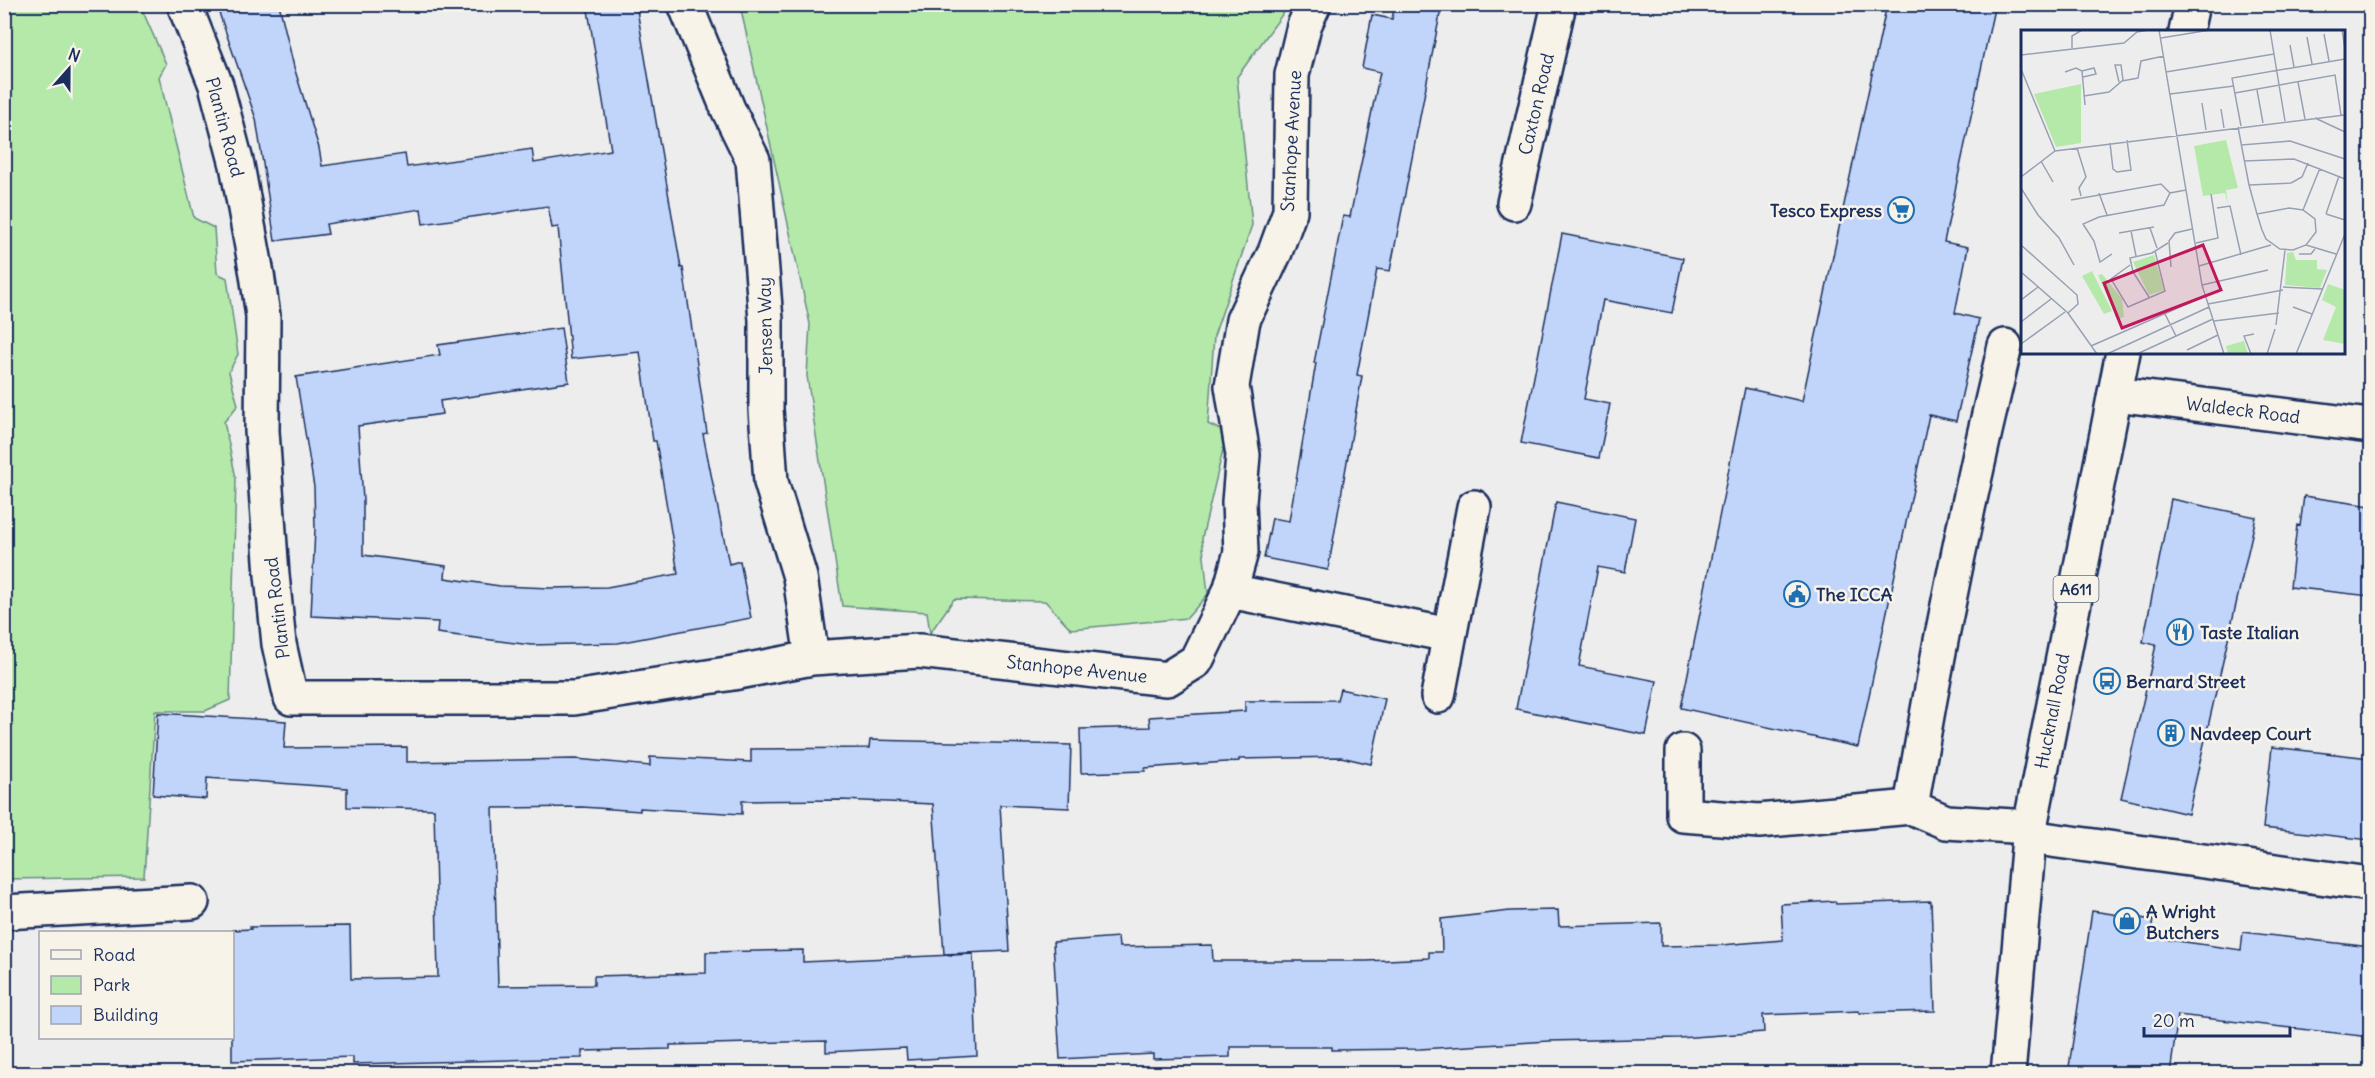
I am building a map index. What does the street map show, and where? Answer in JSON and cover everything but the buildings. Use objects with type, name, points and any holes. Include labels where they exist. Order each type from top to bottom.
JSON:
[{"type":"street","name":"Plantin Road","points":[[184,4],[216,86],[237,165],[257,274],[263,316],[262,431],[272,575],[279,644],[291,698],[574,698],[812,658]]},
{"type":"street","name":"Jensen Way","points":[[685,4],[728,109],[753,160],[766,320],[766,409],[771,482],[800,577],[812,658]]},
{"type":"street","name":"Stanhope Avenue","points":[[812,658],[919,651],[1167,679],[1196,661],[1230,591],[1241,552],[1239,502],[1243,455],[1232,386],[1243,320],[1275,252],[1290,211],[1292,75],[1304,26],[1314,4]]},
{"type":"street","name":"Caxton Road","points":[[1514,203],[1559,4]]},
{"type":"street","points":[[2186,30],[2192,4]]},
{"type":"street","points":[[1911,807],[1947,602],[1972,481],[2005,346]]},
{"type":"street","name":"Hucknall Road","points":[[2008,1074],[2029,832],[2123,354]]},
{"type":"street","name":"Waldeck Road","points":[[2115,394],[2370,426]]},
{"type":"street","points":[[1438,696],[1474,507]]},
{"type":"street","points":[[1230,591],[1449,635]]},
{"type":"street","points":[[1683,751],[1683,815],[1759,821],[1911,807],[1947,822],[2029,832],[2370,884]]},
{"type":"street","points":[[4,912],[192,902]]},
{"type":"green space","points":[[4,5],[140,5],[166,64],[159,77],[194,218],[214,228],[217,273],[227,278],[238,354],[229,372],[238,405],[224,422],[236,478],[230,700],[205,711],[155,711],[144,877],[5,879],[4,358],[8,321],[4,291]]},
{"type":"green space","points":[[740,5],[1289,5],[1237,77],[1252,225],[1214,336],[1208,424],[1227,433],[1202,538],[1208,594],[1187,618],[1071,629],[1045,601],[954,599],[930,633],[927,612],[842,606],[807,376],[810,324]]},
{"type":"place","name":"Tesco Express","points":[[1901,210]]},
{"type":"place","name":"The ICCA","points":[[1797,594]]},
{"type":"place","name":"Taste Italian","points":[[2180,632]]},
{"type":"place","name":"Bernard Street","points":[[2107,681]]},
{"type":"place","name":"Navdeep Court","points":[[2171,733]]},
{"type":"place","name":"A Wright Butchers","points":[[2127,921]]}]
